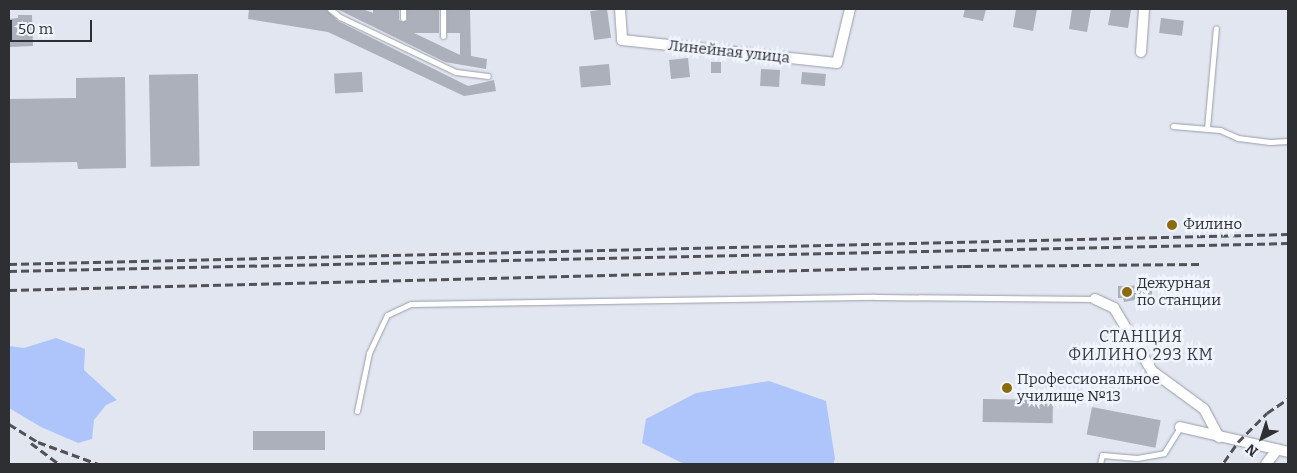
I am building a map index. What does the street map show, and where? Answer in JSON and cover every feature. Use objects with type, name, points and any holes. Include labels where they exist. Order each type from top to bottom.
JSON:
[{"type":"street","name":"Линейная улица","points":[[620,9],[622,40],[837,63],[850,9]]},
{"type":"street","points":[[1141,52],[1144,9]]},
{"type":"street","points":[[1095,300],[1114,308],[1152,371],[1204,409],[1219,437]]},
{"type":"street","points":[[1180,427],[1276,451],[1288,452]]},
{"type":"street","points":[[1266,464],[1276,451]]},
{"type":"lane","points":[[330,9],[340,17],[456,72],[488,76]]},
{"type":"lane","points":[[403,9],[403,18]]},
{"type":"lane","points":[[443,9],[443,36]]},
{"type":"lane","points":[[1206,128],[1216,28]]},
{"type":"lane","points":[[1173,126],[1206,128],[1238,138],[1288,141]]},
{"type":"lane","points":[[357,411],[369,353],[387,315],[411,304],[875,297],[1095,300]]},
{"type":"lane","points":[[1100,464],[1102,455],[1137,458],[1164,453],[1180,427]]},
{"type":"shaded area","points":[[56,338],[85,349],[84,370],[117,400],[106,405],[94,420],[92,439],[78,443],[41,427],[9,408],[9,346],[24,348]]},
{"type":"shaded area","points":[[769,381],[826,401],[835,459],[833,464],[684,464],[642,443],[646,419],[696,393]]},
{"type":"building","points":[[249,9],[326,9],[338,21],[468,86],[494,80],[496,91],[464,96],[328,32],[248,19]]},
{"type":"building","points":[[337,9],[363,9],[373,13],[373,9],[399,9],[399,20],[403,22],[407,20],[407,9],[439,9],[439,33],[414,33],[460,55],[460,33],[447,33],[447,9],[470,9],[471,56],[487,59],[486,69],[445,62]]},
{"type":"building","points":[[607,9],[611,38],[594,40],[590,11]]},
{"type":"building","points":[[965,9],[986,9],[983,21],[963,17]]},
{"type":"building","points":[[1016,9],[1037,9],[1033,31],[1013,27]]},
{"type":"building","points":[[1072,9],[1091,9],[1087,32],[1069,29]]},
{"type":"building","points":[[1111,9],[1131,10],[1128,28],[1108,25]]},
{"type":"building","points":[[18,15],[32,15],[33,46],[9,47],[9,19],[18,18]]},
{"type":"building","points":[[1161,18],[1184,21],[1182,36],[1159,33]]},
{"type":"building","points":[[688,58],[690,77],[671,79],[669,60]]},
{"type":"building","points":[[711,62],[721,62],[721,73],[711,73]]},
{"type":"building","points":[[609,64],[611,85],[581,88],[579,67]]},
{"type":"building","points":[[761,69],[780,70],[779,87],[760,86]]},
{"type":"building","points":[[362,72],[363,92],[335,93],[334,73]]},
{"type":"building","points":[[802,72],[826,74],[825,86],[801,84]]},
{"type":"building","points":[[198,74],[200,166],[151,167],[149,75]]},
{"type":"building","points":[[125,77],[126,168],[78,169],[77,162],[9,163],[9,99],[76,98],[76,78]]},
{"type":"building","points":[[1152,285],[1152,297],[1124,302],[1123,298],[1118,298],[1118,286]]},
{"type":"building","points":[[983,399],[1053,400],[1053,423],[983,422]]},
{"type":"building","points":[[1092,407],[1161,420],[1155,448],[1087,434]]},
{"type":"building","points":[[253,431],[325,431],[325,450],[253,450]]},
{"type":"railway","points":[[9,264],[1288,234]]},
{"type":"railway","points":[[9,271],[1288,243]]},
{"type":"railway","points":[[9,290],[963,266],[1199,264]]},
{"type":"railway","points":[[1224,462],[1238,442],[1267,413],[1288,399]]},
{"type":"railway","points":[[9,424],[38,442],[98,464]]},
{"type":"railway","points":[[31,443],[59,464]]},
{"type":"place","name":"Филино","points":[[1172,225]]},
{"type":"place","name":"Дежурная по станции","points":[[1127,292]]},
{"type":"place","name":"Профессиональное училище №13","points":[[1007,388]]},
{"type":"district","name":"СТАНЦИЯ ФИЛИНО 293 КМ","points":[[1141,346]]}]
